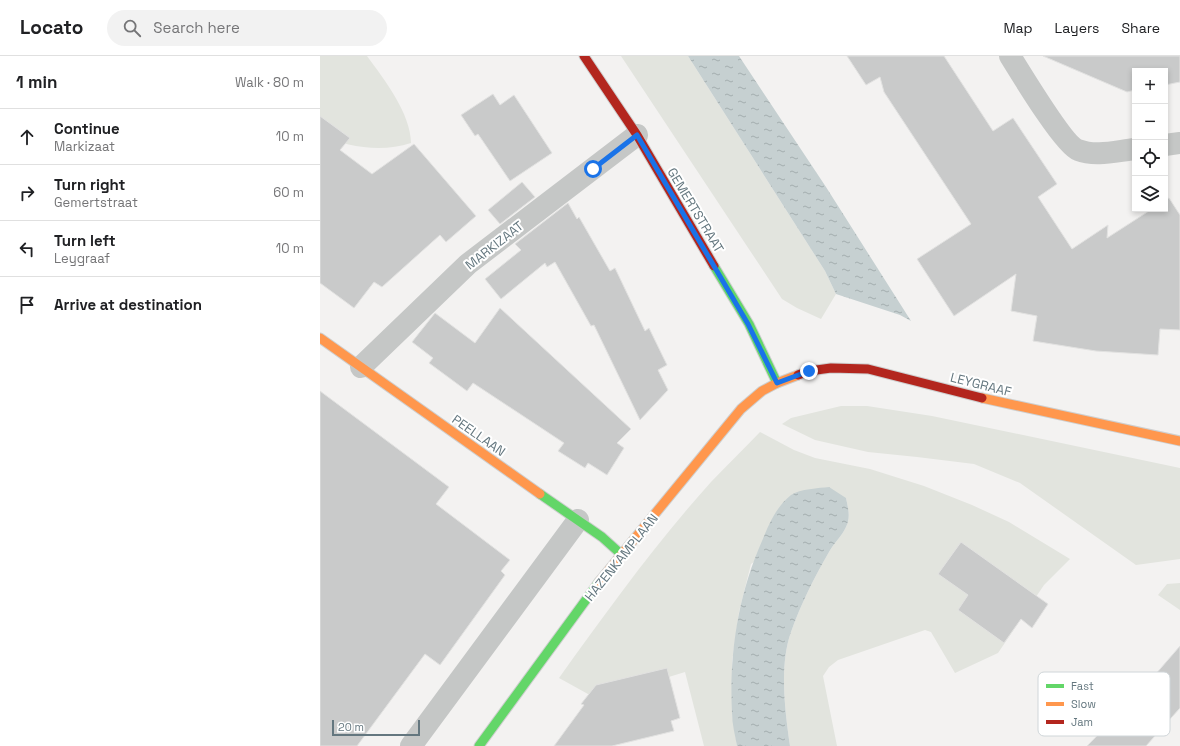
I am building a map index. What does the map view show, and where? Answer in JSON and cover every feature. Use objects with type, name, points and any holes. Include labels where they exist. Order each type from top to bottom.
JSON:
[{"type":"street","name":"GEMERTSTRAAT","points":[[584,56],[637,135],[748,324],[777,383]]},
{"type":"street","points":[[1010,56],[1062,134],[1076,150],[1092,154],[1132,149]]},
{"type":"street","name":"MARKIZAAT","points":[[361,367],[468,264],[637,135]]},
{"type":"street","points":[[1168,145],[1180,143]]},
{"type":"street","name":"PEELLAAN","points":[[320,338],[602,537],[622,555]]},
{"type":"street","name":"LEYGRAAF","points":[[777,383],[809,371],[831,368],[868,369],[988,399],[1180,441]]},
{"type":"street","name":"HAZENKAMPLAAN","points":[[478,746],[589,595],[741,409],[762,391],[777,383]]},
{"type":"street","points":[[411,746],[578,520]]},
{"type":"shaded area","points":[[320,56],[367,56],[402,109],[407,120],[411,143],[388,148],[376,148],[342,143],[320,135]]},
{"type":"shaded area","points":[[621,56],[688,56],[825,271],[836,294],[821,319],[782,299]]},
{"type":"shaded area","points":[[841,406],[867,406],[932,416],[1180,468],[1180,559],[1136,565],[1020,483],[974,464],[868,452],[815,440],[782,424],[791,418]]},
{"type":"shaded area","points":[[760,432],[794,450],[815,458],[870,469],[924,486],[972,505],[1009,522],[1070,559],[1044,585],[998,653],[955,673],[931,632],[925,630],[838,660],[829,667],[823,676],[837,746],[790,746],[786,718],[784,674],[787,645],[799,611],[823,562],[848,523],[849,512],[846,498],[751,564],[739,612],[732,661],[732,714],[737,746],[704,746],[685,672],[597,699],[559,678],[651,553],[711,482]]},
{"type":"shaded area","points":[[1180,583],[1180,610],[1158,595],[1167,584]]},
{"type":"water","points":[[688,56],[739,56],[826,187],[911,321],[900,315],[836,294],[825,271]]},
{"type":"water","points":[[829,487],[846,498],[849,512],[848,523],[829,552],[808,591],[787,645],[784,689],[790,746],[737,746],[733,725],[731,691],[734,647],[741,604],[754,561],[770,522],[777,510],[791,495],[799,491]]},
{"type":"building","points":[[847,56],[944,56],[993,131],[1013,118],[1057,184],[1038,197],[1072,249],[1108,225],[1107,238],[1147,212],[1168,212],[1169,198],[1180,215],[1180,330],[1160,329],[1158,355],[1096,351],[1033,341],[1037,316],[1011,311],[1016,274],[954,316],[917,259],[971,224],[884,92],[880,77],[866,85]]},
{"type":"building","points":[[1043,56],[1180,56],[1180,82],[1168,84],[1168,68],[1132,68],[1132,91],[1127,92]]},
{"type":"building","points":[[493,94],[500,105],[514,95],[552,153],[510,181],[478,134],[475,136],[461,115]]},
{"type":"building","points":[[320,116],[350,138],[340,150],[372,174],[414,144],[476,216],[446,242],[440,235],[382,287],[374,282],[354,308],[320,283]]},
{"type":"building","points":[[522,182],[535,197],[500,224],[488,210]]},
{"type":"building","points":[[568,203],[577,219],[579,217],[610,271],[615,268],[645,331],[649,328],[667,365],[658,370],[668,390],[640,420],[594,325],[591,326],[555,262],[547,267],[545,263],[501,299],[485,279],[521,250],[515,244]]},
{"type":"building","points":[[500,308],[631,429],[617,443],[624,448],[607,475],[588,463],[585,468],[558,451],[564,443],[473,383],[467,391],[429,363],[433,358],[412,342],[435,313],[475,343]]},
{"type":"building","points":[[320,391],[449,487],[436,504],[510,560],[501,571],[505,575],[440,665],[425,654],[357,746],[320,746]]},
{"type":"building","points":[[961,542],[1048,604],[1032,628],[1021,619],[1004,643],[958,610],[968,595],[938,574]]},
{"type":"building","points":[[1180,646],[1180,708],[1170,719],[1170,672],[1157,672]]},
{"type":"building","points":[[667,668],[680,718],[671,721],[674,731],[612,746],[554,746],[584,705],[581,704],[596,685]]},
{"type":"building","points":[[1097,736],[1155,736],[1146,746],[1087,746]]},
{"type":"traffic: fast","points":[[714,266],[749,324],[777,383]]},
{"type":"traffic: fast","points":[[540,494],[602,537],[622,555]]},
{"type":"traffic: fast","points":[[479,746],[599,582]]},
{"type":"traffic: slow","points":[[320,338],[540,494]]},
{"type":"traffic: slow","points":[[599,582],[741,409],[762,391],[777,383],[798,375]]},
{"type":"traffic: slow","points":[[982,398],[1180,441]]},
{"type":"traffic: jam","points":[[584,56],[637,135],[714,266]]},
{"type":"traffic: jam","points":[[798,375],[809,371],[831,368],[868,369],[982,398]]},
{"type":"route","points":[[593,169],[637,135],[748,324],[777,383],[809,371]]}]
